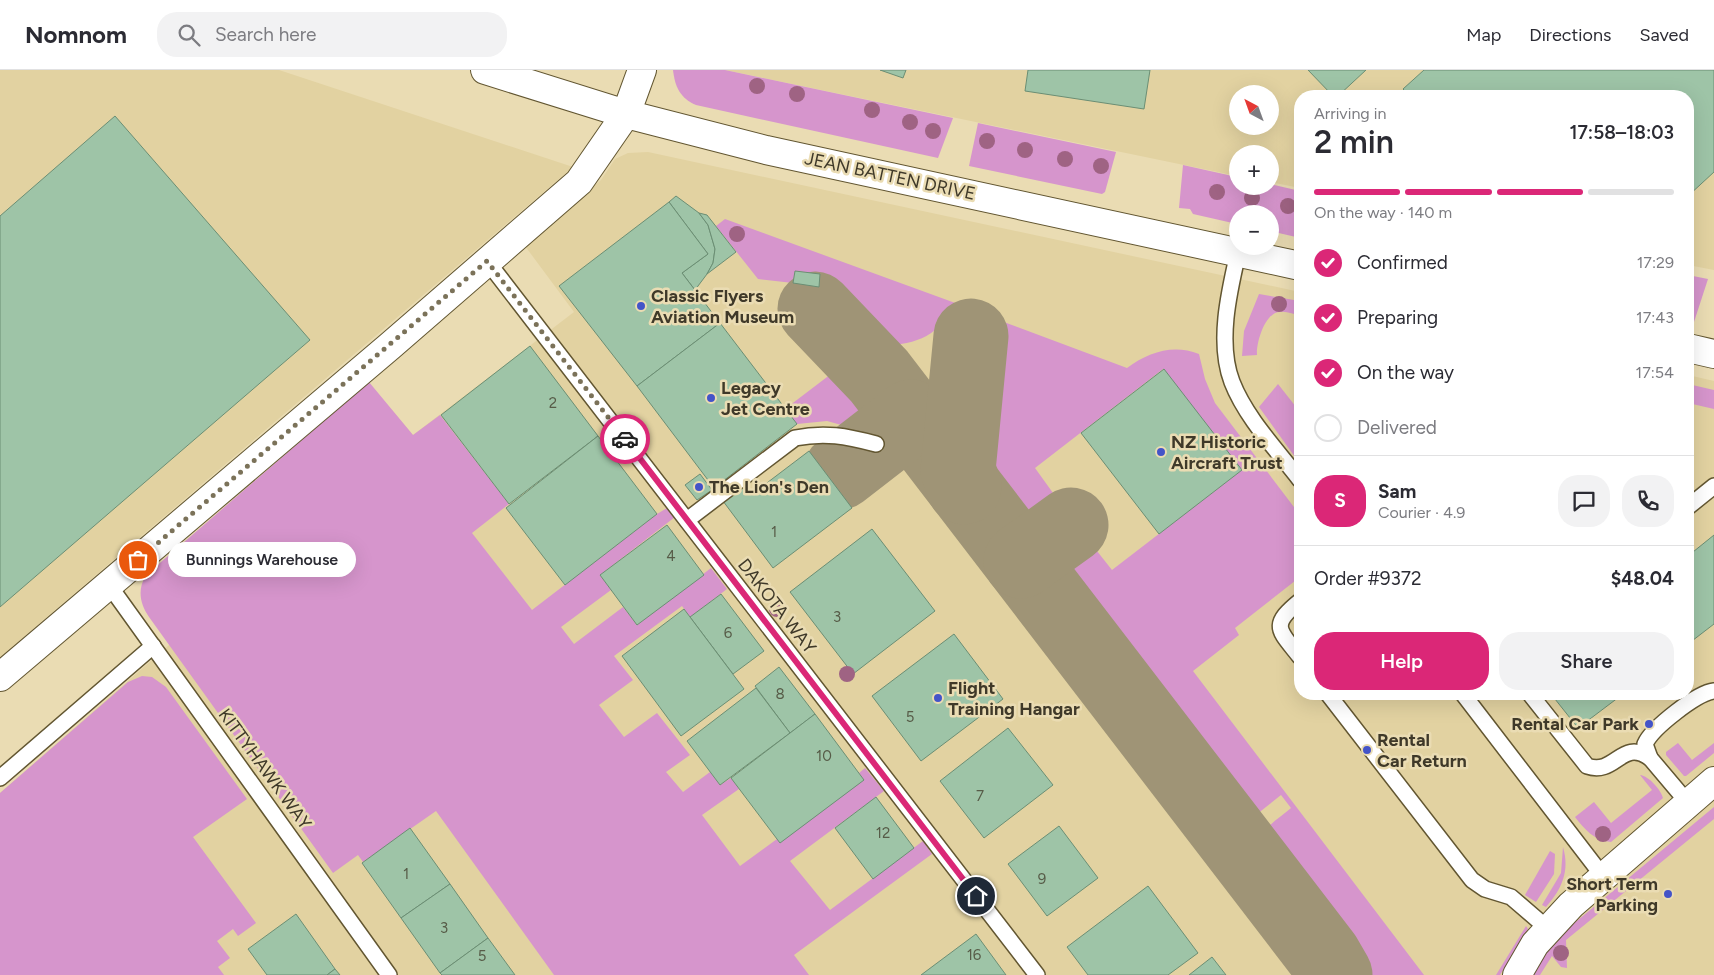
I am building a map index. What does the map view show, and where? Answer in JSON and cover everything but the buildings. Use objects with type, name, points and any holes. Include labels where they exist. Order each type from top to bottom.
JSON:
[{"type":"street","name":"JEAN BATTEN DRIVE","points":[[485,70],[626,114],[766,150],[1229,251]]},
{"type":"street","points":[[0,677],[579,182],[626,114],[642,70]]},
{"type":"street","name":"JEAN BATTEN DRIVE","points":[[1248,255],[1294,265]]},
{"type":"street","points":[[1694,349],[1714,354]]},
{"type":"street","points":[[1517,975],[1535,944],[1547,928],[1602,875],[1714,781]]},
{"type":"lane","points":[[1238,255],[1228,315],[1226,343],[1228,370],[1246,409],[1294,472]]},
{"type":"lane","name":"DAKOTA WAY","points":[[487,261],[1036,975]]},
{"type":"lane","points":[[687,520],[795,438],[817,433],[876,444]]},
{"type":"lane","points":[[1694,501],[1714,486]]},
{"type":"lane","name":"KITTYHAWK WAY","points":[[109,585],[389,975]]},
{"type":"lane","points":[[1294,606],[1286,613],[1280,625],[1282,633],[1294,649]]},
{"type":"lane","points":[[0,778],[153,646]]},
{"type":"lane","points":[[1650,758],[1646,744],[1654,731],[1700,696],[1714,692]]},
{"type":"lane","points":[[1333,700],[1472,880],[1485,889],[1510,897],[1547,928]]},
{"type":"lane","points":[[1468,700],[1602,875]]},
{"type":"lane","points":[[1535,700],[1588,766],[1606,767],[1630,751],[1637,751],[1650,758],[1688,803]]},
{"type":"shaded area","points":[[0,70],[279,70],[573,167],[0,657]]},
{"type":"shaded area","points":[[673,70],[725,70],[953,118],[938,158],[696,105],[686,99],[679,91]]},
{"type":"shaded area","points":[[725,70],[1714,70],[1714,270],[1694,266],[1694,90],[1294,90],[1294,187],[1279,184],[1279,145],[1229,145],[1229,174]]},
{"type":"shaded area","points":[[978,123],[1116,152],[1105,192],[1102,194],[969,166]]},
{"type":"shaded area","points":[[648,152],[1294,291],[1294,700],[1694,700],[1694,376],[1714,381],[1714,975],[0,975],[0,793],[169,645],[392,410],[413,435],[574,312],[525,246],[601,180],[615,159],[628,153]]},
{"type":"shaded area","points":[[1183,165],[1229,175],[1229,195],[1279,195],[1279,186],[1294,190],[1294,237],[1279,233],[1279,205],[1229,205],[1229,222],[1193,214],[1190,209],[1179,208]]},
{"type":"shaded area","points":[[725,219],[958,304],[940,326],[922,338],[912,342],[873,347],[828,288],[819,287],[820,274],[795,271],[793,283],[758,279],[716,226]]},
{"type":"shaded area","points":[[1694,276],[1708,279],[1694,322]]},
{"type":"shaded area","points":[[1259,294],[1294,300],[1294,314],[1285,312],[1275,313],[1266,322],[1258,343],[1257,355],[1242,356],[1244,331]]},
{"type":"shaded area","points":[[993,318],[1127,368],[1135,362],[1162,351],[1180,350],[1199,354],[1205,379],[1215,403],[1294,507],[1294,582],[1235,628],[1239,635],[1193,671],[1424,975],[1347,975],[1260,850],[1261,837],[1265,831],[1291,808],[1281,795],[1252,818],[1245,831],[1051,579],[1053,564],[1075,547],[1093,546],[1112,570],[1242,470],[1163,369],[1035,468],[1053,493],[1054,507],[1041,519],[1028,527],[1015,527],[1001,516],[984,494],[981,480],[984,382]]},
{"type":"shaded area","points":[[831,374],[841,374],[858,382],[871,395],[888,419],[870,433],[827,421],[797,424],[785,409]]},
{"type":"shaded area","points":[[369,382],[413,435],[440,415],[509,504],[472,533],[532,610],[657,514],[667,508],[675,517],[600,575],[611,590],[561,627],[574,644],[623,607],[637,625],[711,568],[727,589],[690,617],[682,606],[614,656],[633,680],[599,705],[624,737],[657,713],[690,755],[666,772],[683,792],[710,772],[720,785],[731,778],[739,789],[702,815],[740,866],[777,839],[780,842],[863,779],[859,773],[865,768],[884,791],[790,861],[830,910],[923,841],[932,854],[794,955],[809,975],[554,975],[436,811],[363,862],[358,855],[333,873],[149,617],[143,607],[141,586],[146,575]]},
{"type":"shaded area","points":[[1278,384],[1294,404],[1294,456],[1259,407]]},
{"type":"shaded area","points":[[1694,385],[1714,390],[1714,409],[1694,404]]},
{"type":"shaded area","points":[[142,676],[152,677],[166,687],[247,799],[193,837],[256,923],[238,936],[233,929],[217,941],[230,958],[218,967],[224,975],[0,975],[0,793],[128,682]]},
{"type":"shaded area","points":[[1678,743],[1692,760],[1714,743],[1714,753],[1684,776],[1666,755],[1666,752]]},
{"type":"shaded area","points":[[1640,775],[1654,784],[1663,798],[1611,842],[1590,834],[1575,817],[1594,802],[1611,823],[1652,790]]},
{"type":"shaded area","points":[[1714,807],[1714,819],[1566,940],[1567,968],[1561,967],[1552,956],[1540,975],[1532,975],[1547,951],[1566,930]]},
{"type":"shaded area","points":[[1563,847],[1566,864],[1565,872],[1560,886],[1546,907],[1542,905],[1561,873]]},
{"type":"shaded area","points":[[1550,851],[1555,854],[1554,874],[1536,902],[1525,895]]},
{"type":"shaded area","points":[[1526,926],[1528,929],[1500,975],[1496,975]]},
{"type":"taxiway","points":[[815,309],[879,376],[1324,956],[1335,975]]},
{"type":"taxiway","points":[[964,487],[958,470],[971,336]]},
{"type":"taxiway","points":[[840,472],[911,417]]},
{"type":"taxiway","points":[[1021,561],[1071,525]]},
{"type":"way so far","points":[[138,560],[487,261],[625,439]]},
{"type":"place","name":"Classic Flyers Aviation Museum","points":[[641,306]]},
{"type":"place","name":"Legacy Jet Centre","points":[[711,398]]},
{"type":"place","name":"NZ Historic Aircraft Trust","points":[[1161,452]]},
{"type":"place","name":"The Lion's Den","points":[[699,487]]},
{"type":"place","name":"Bunnings Warehouse","points":[[138,560]]},
{"type":"place","name":"Flight Training Hangar","points":[[938,698]]},
{"type":"place","name":"Rental Car Park","points":[[1649,724]]},
{"type":"place","name":"Rental Car Return","points":[[1367,750]]},
{"type":"place","name":"Short Term Parking","points":[[1668,894]]},
{"type":"route","points":[[625,439],[976,896]]}]
